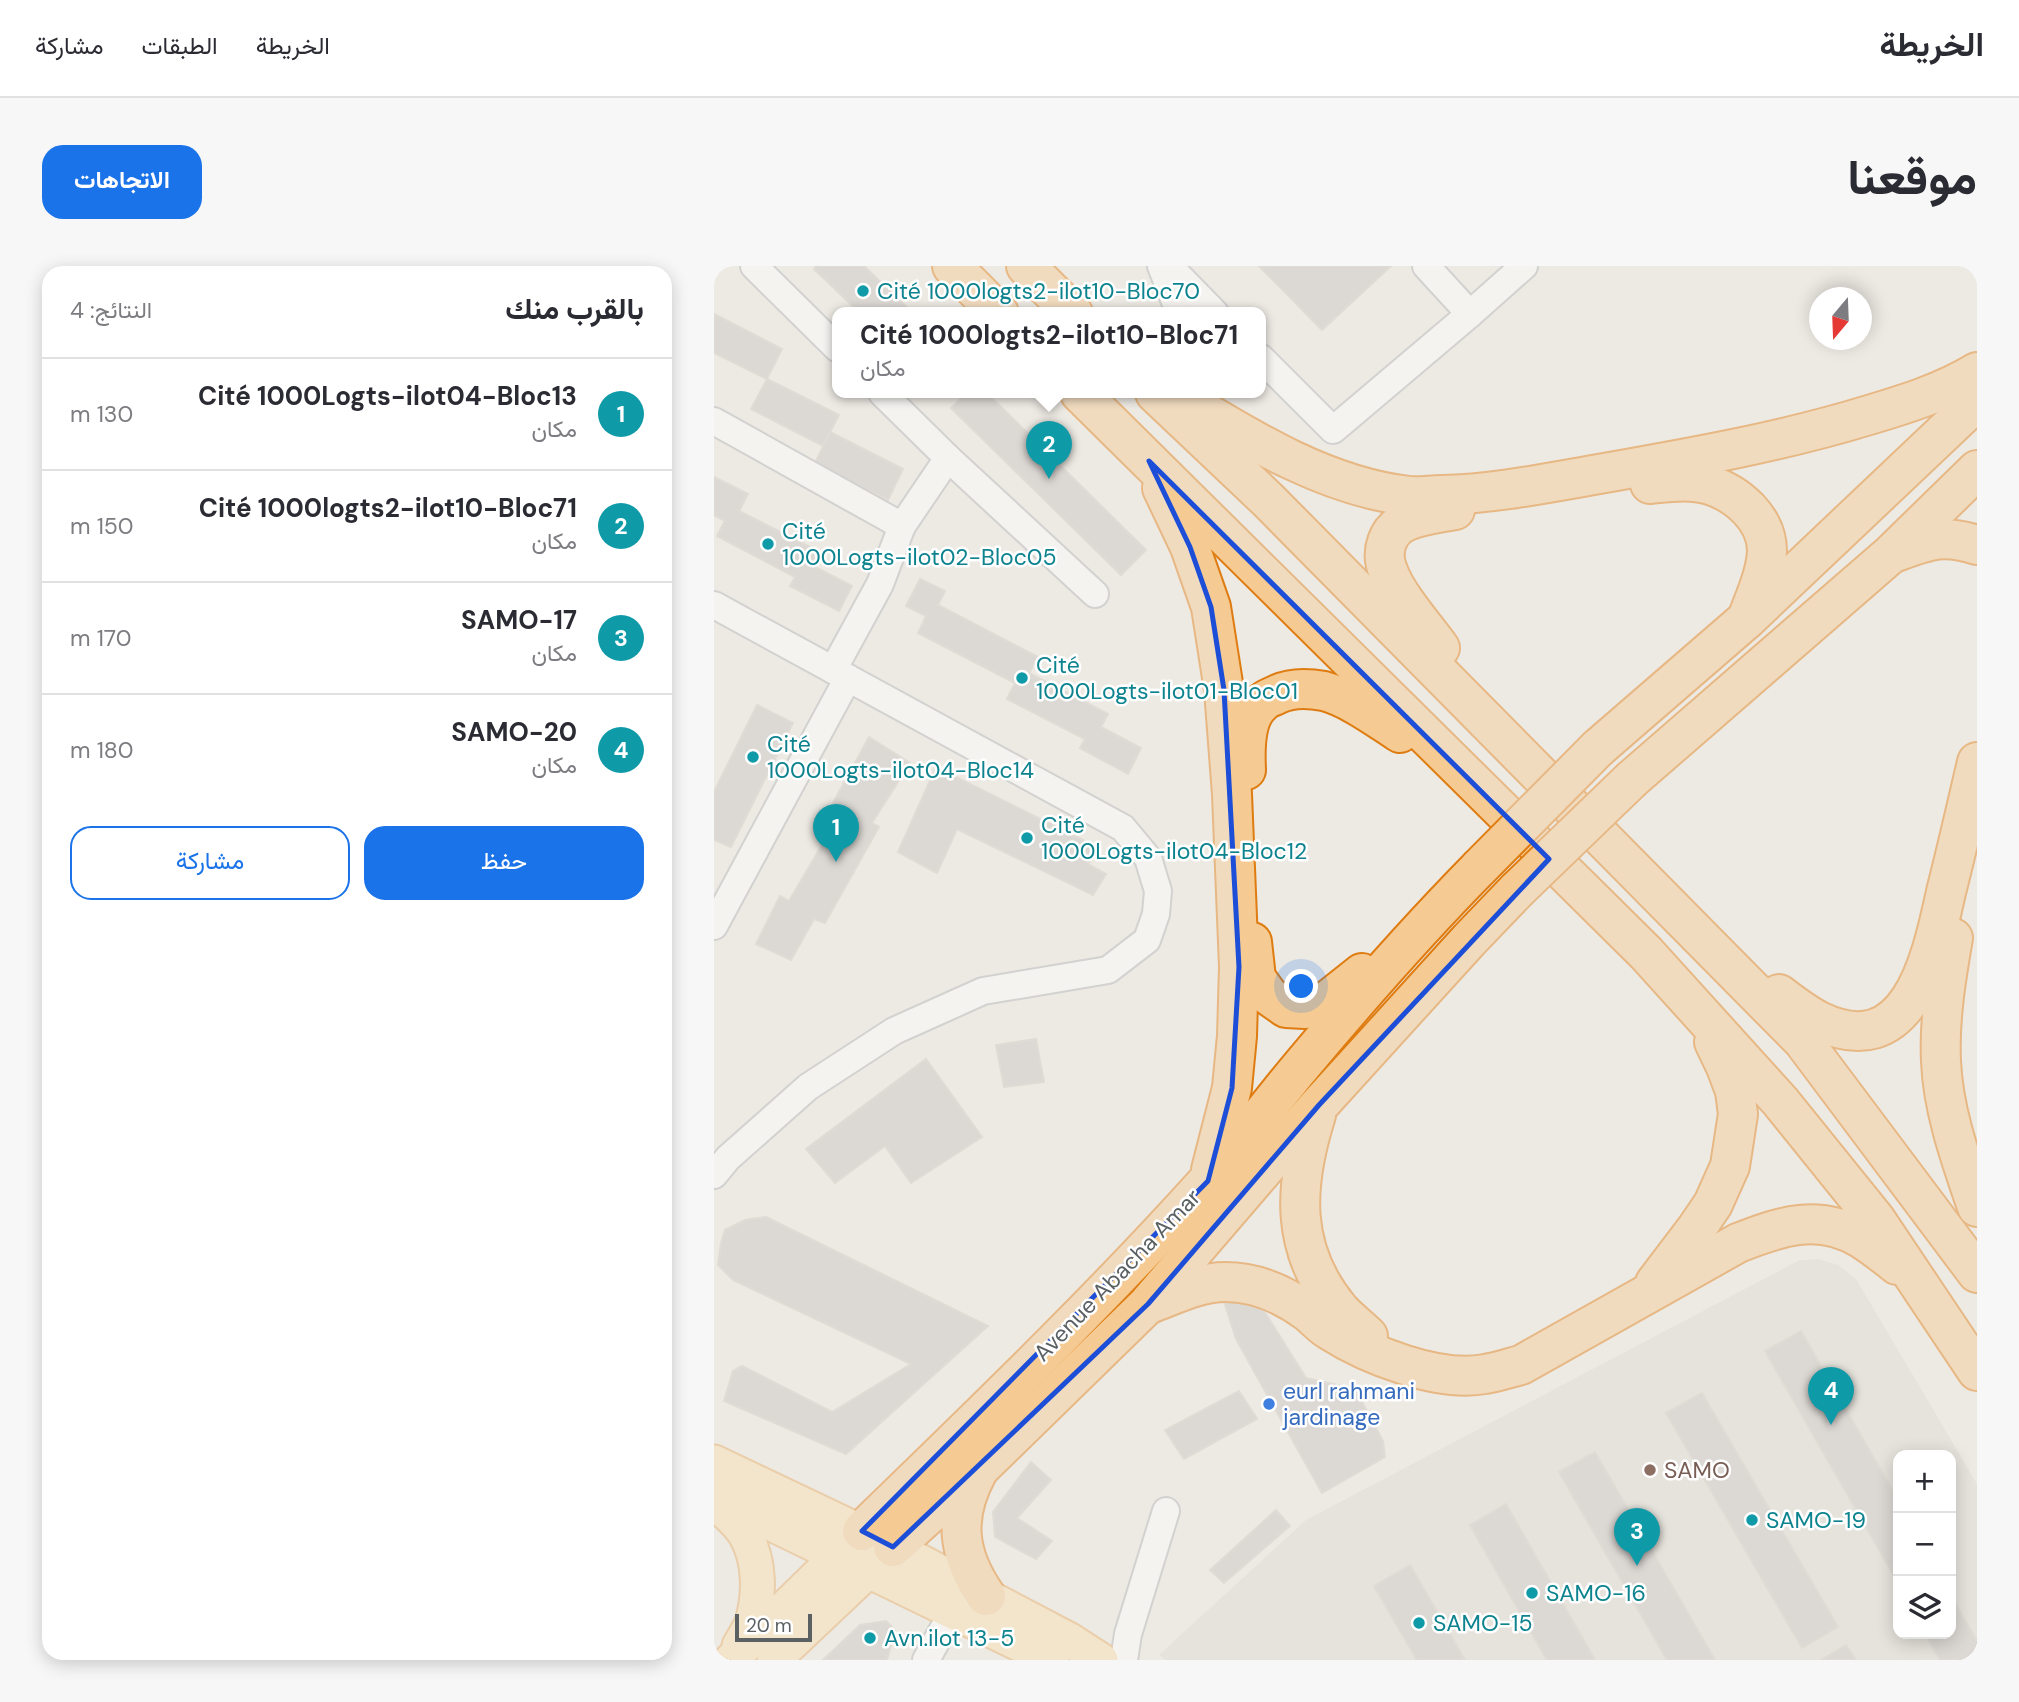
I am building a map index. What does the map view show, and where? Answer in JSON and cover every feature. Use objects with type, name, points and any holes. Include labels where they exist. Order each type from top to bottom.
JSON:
[{"type":"highway","points":[[953,266],[993,307]]},
{"type":"highway","points":[[1026,266],[1067,307]]},
{"type":"highway","points":[[1182,398],[1302,465],[1359,486],[1410,496],[1458,495],[1538,485],[1724,452],[1840,424],[1901,405],[1961,382],[1977,372]]},
{"type":"highway","points":[[1085,398],[1646,953],[1780,1101],[1876,1220],[1977,1371]]},
{"type":"highway","points":[[1160,398],[1268,500],[1803,1041],[1977,1273]]},
{"type":"highway","name":"Avenue Abacha Amar","points":[[866,1551],[1018,1378],[1148,1247],[1208,1181],[1300,1066],[1424,923],[1598,748],[1747,619],[1977,401]]},
{"type":"highway","points":[[1149,461],[1190,547],[1211,607],[1224,690],[1232,794],[1239,967],[1232,1088],[1208,1181]]},
{"type":"highway","points":[[866,1551],[979,1469],[1148,1304],[1319,1105],[1517,890],[1632,779],[1891,554],[1977,470]]},
{"type":"highway","points":[[1520,756],[1395,586],[1387,570],[1385,558],[1389,537],[1394,529],[1406,521],[1437,513],[1574,492],[1681,481],[1710,485],[1737,498],[1755,515],[1764,531],[1767,550],[1763,576],[1747,619]]},
{"type":"highway","points":[[1891,554],[1923,542],[1944,538],[1977,545]]},
{"type":"highway","points":[[1424,923],[1328,1000],[1306,1009],[1286,1008],[1269,996],[1256,978],[1252,948],[1245,744],[1250,723],[1261,703],[1285,691],[1304,688],[1326,692],[1367,711],[1474,784]]},
{"type":"highway","points":[[1688,925],[1817,1020],[1832,1027],[1852,1031],[1868,1030],[1887,1024],[1902,1012],[1925,973],[1936,938],[1977,762]]},
{"type":"highway","points":[[1977,815],[1962,880],[1948,965],[1941,1061],[1946,1104],[1977,1207]]},
{"type":"highway","points":[[1648,1292],[1713,1204],[1730,1167],[1734,1148],[1738,1114],[1735,1091],[1697,1009]]},
{"type":"highway","points":[[1319,1105],[1306,1149],[1299,1191],[1299,1219],[1321,1282],[1340,1309],[1392,1359]]},
{"type":"highway","points":[[1148,1304],[1205,1284],[1227,1282],[1258,1287],[1282,1296],[1327,1329],[1361,1348],[1416,1368],[1445,1375],[1483,1375],[1521,1365],[1738,1243],[1773,1229],[1803,1224],[1833,1226],[1861,1238],[1916,1279]]},
{"type":"highway","points":[[979,1469],[968,1489],[962,1511],[961,1534],[973,1577],[986,1596]]},
{"type":"main road","points":[[714,1462],[866,1551],[952,1613],[1052,1660]]},
{"type":"main road","points":[[714,1496],[986,1596],[1070,1640],[1101,1660]]},
{"type":"main road","points":[[714,1503],[746,1535],[756,1563],[758,1594],[751,1622],[733,1658]]},
{"type":"main road","points":[[774,1660],[866,1551]]},
{"type":"main road","name":"Avenue Abacha Amar","points":[[733,1658],[866,1551]]},
{"type":"street","points":[[754,266],[832,343]]},
{"type":"street","points":[[1161,266],[1177,307]]},
{"type":"street","points":[[1169,266],[1209,307]]},
{"type":"street","points":[[1426,266],[1470,314]]},
{"type":"street","points":[[1266,363],[1333,430],[1524,266]]},
{"type":"street","points":[[888,398],[948,458],[1095,594]]},
{"type":"street","points":[[714,421],[902,526]]},
{"type":"street","points":[[714,926],[841,674],[902,526],[948,458]]},
{"type":"street","points":[[714,605],[1123,828],[1148,858],[1158,891],[1156,914],[1147,940],[1108,970],[983,991],[894,1031],[808,1087],[728,1158],[714,1175]]},
{"type":"street","points":[[1124,1660],[1128,1634],[1166,1511]]},
{"type":"street","points":[[926,1660],[952,1613]]},
{"type":"highlighted area","points":[[1149,461],[1549,859],[1319,1105],[1148,1304],[893,1547],[862,1531],[1208,1181],[1232,1088],[1239,967],[1224,690],[1211,607],[1190,547]]},
{"type":"shaded area","name":"SAMO","points":[[1818,1259],[1838,1265],[1856,1279],[1977,1484],[1977,1660],[1166,1660],[1159,1655],[1306,1520],[1800,1260]]},
{"type":"building","name":"Cité 1000logts2-ilot10-Bloc70","points":[[816,266],[864,266],[907,307],[854,307],[814,269]]},
{"type":"building","points":[[1259,266],[1391,266],[1322,330]]},
{"type":"building","points":[[714,314],[782,349],[767,379],[714,353]]},
{"type":"building","points":[[767,379],[839,415],[823,446],[751,409]]},
{"type":"building","points":[[961,398],[992,398],[1146,550],[1121,575],[951,408]]},
{"type":"building","points":[[830,432],[903,469],[888,500],[815,463]]},
{"type":"building","name":"Cité 1000Logts-ilot02-Bloc05","points":[[714,477],[748,494],[739,511],[818,551],[811,565],[852,586],[839,611],[790,586],[795,577],[717,536],[725,521],[714,515]]},
{"type":"building","name":"Cité 1000Logts-ilot01-Bloc01","points":[[920,579],[945,591],[938,605],[1038,657],[1029,673],[1108,714],[1101,727],[1141,748],[1128,774],[1080,748],[1085,739],[1007,699],[1015,683],[918,633],[926,616],[906,606]]},
{"type":"building","name":"Cité 1000Logts-ilot04-Bloc14","points":[[757,705],[793,723],[731,847],[714,840],[714,792]]},
{"type":"building","points":[[869,737],[910,763],[872,823],[879,827],[825,923],[814,919],[791,960],[756,944],[780,896],[789,901],[843,809],[833,803]]},
{"type":"building","name":"Cité 1000Logts-ilot04-Bloc12","points":[[936,767],[1097,847],[1088,864],[1106,874],[1093,895],[957,829],[937,873],[898,852]]},
{"type":"building","points":[[1036,1039],[1044,1082],[1004,1087],[996,1045]]},
{"type":"building","points":[[926,1059],[982,1137],[911,1183],[885,1146],[835,1183],[806,1149]]},
{"type":"building","points":[[766,1217],[988,1326],[846,1454],[724,1401],[733,1371],[742,1366],[832,1412],[911,1364],[733,1280],[718,1265],[725,1230],[745,1220]]},
{"type":"building","points":[[1222,1295],[1261,1306],[1306,1378],[1355,1389],[1383,1441],[1385,1457],[1322,1493],[1236,1339]]},
{"type":"building","points":[[1801,1331],[1893,1491],[1893,1574],[1765,1351]]},
{"type":"building","points":[[1239,1391],[1257,1419],[1184,1459],[1165,1430]]},
{"type":"building","name":"SAMO-19","points":[[1702,1393],[1838,1627],[1802,1648],[1666,1413]]},
{"type":"building","points":[[1595,1452],[1715,1660],[1667,1660],[1559,1472]]},
{"type":"building","points":[[1031,1462],[1051,1480],[1017,1518],[1052,1541],[1036,1559],[995,1537],[993,1512]]},
{"type":"building","name":"SAMO-16","points":[[1506,1504],[1595,1660],[1547,1660],[1470,1525]]},
{"type":"building","points":[[1276,1510],[1290,1526],[1224,1583],[1210,1570]]},
{"type":"building","name":"SAMO-15","points":[[1410,1565],[1465,1660],[1417,1660],[1374,1586]]},
{"type":"building","points":[[1956,1605],[1977,1641],[1977,1660],[1940,1660],[1928,1639],[1956,1639]]},
{"type":"building","name":"Avn.ilot 13-5","points":[[886,1621],[895,1630],[887,1660],[823,1660],[860,1625]]},
{"type":"building","points":[[1846,1645],[1856,1660],[1821,1660]]},
{"type":"place","name":"Cité 1000logts2-ilot10-Bloc70","points":[[863,291]]},
{"type":"place","name":"Cité 1000logts2-ilot10-Bloc71","points":[[1049,479]]},
{"type":"place","name":"Cité 1000Logts-ilot02-Bloc05","points":[[768,544]]},
{"type":"place","name":"Cité 1000Logts-ilot01-Bloc01","points":[[1022,678]]},
{"type":"place","name":"Cité 1000Logts-ilot04-Bloc14","points":[[753,757]]},
{"type":"place","name":"Cité 1000Logts-ilot04-Bloc12","points":[[1027,838]]},
{"type":"place","name":"Cité 1000Logts-ilot04-Bloc13","points":[[836,862]]},
{"type":"place","name":"eurl rahmani jardinage","points":[[1269,1404]]},
{"type":"place","name":"SAMO-20","points":[[1831,1425]]},
{"type":"place","name":"SAMO","points":[[1650,1470]]},
{"type":"place","name":"SAMO-19","points":[[1752,1520]]},
{"type":"place","name":"SAMO-17","points":[[1637,1566]]},
{"type":"place","name":"SAMO-16","points":[[1532,1593]]},
{"type":"place","name":"SAMO-15","points":[[1419,1623]]},
{"type":"place","name":"Avn.ilot 13-5","points":[[870,1638]]}]
